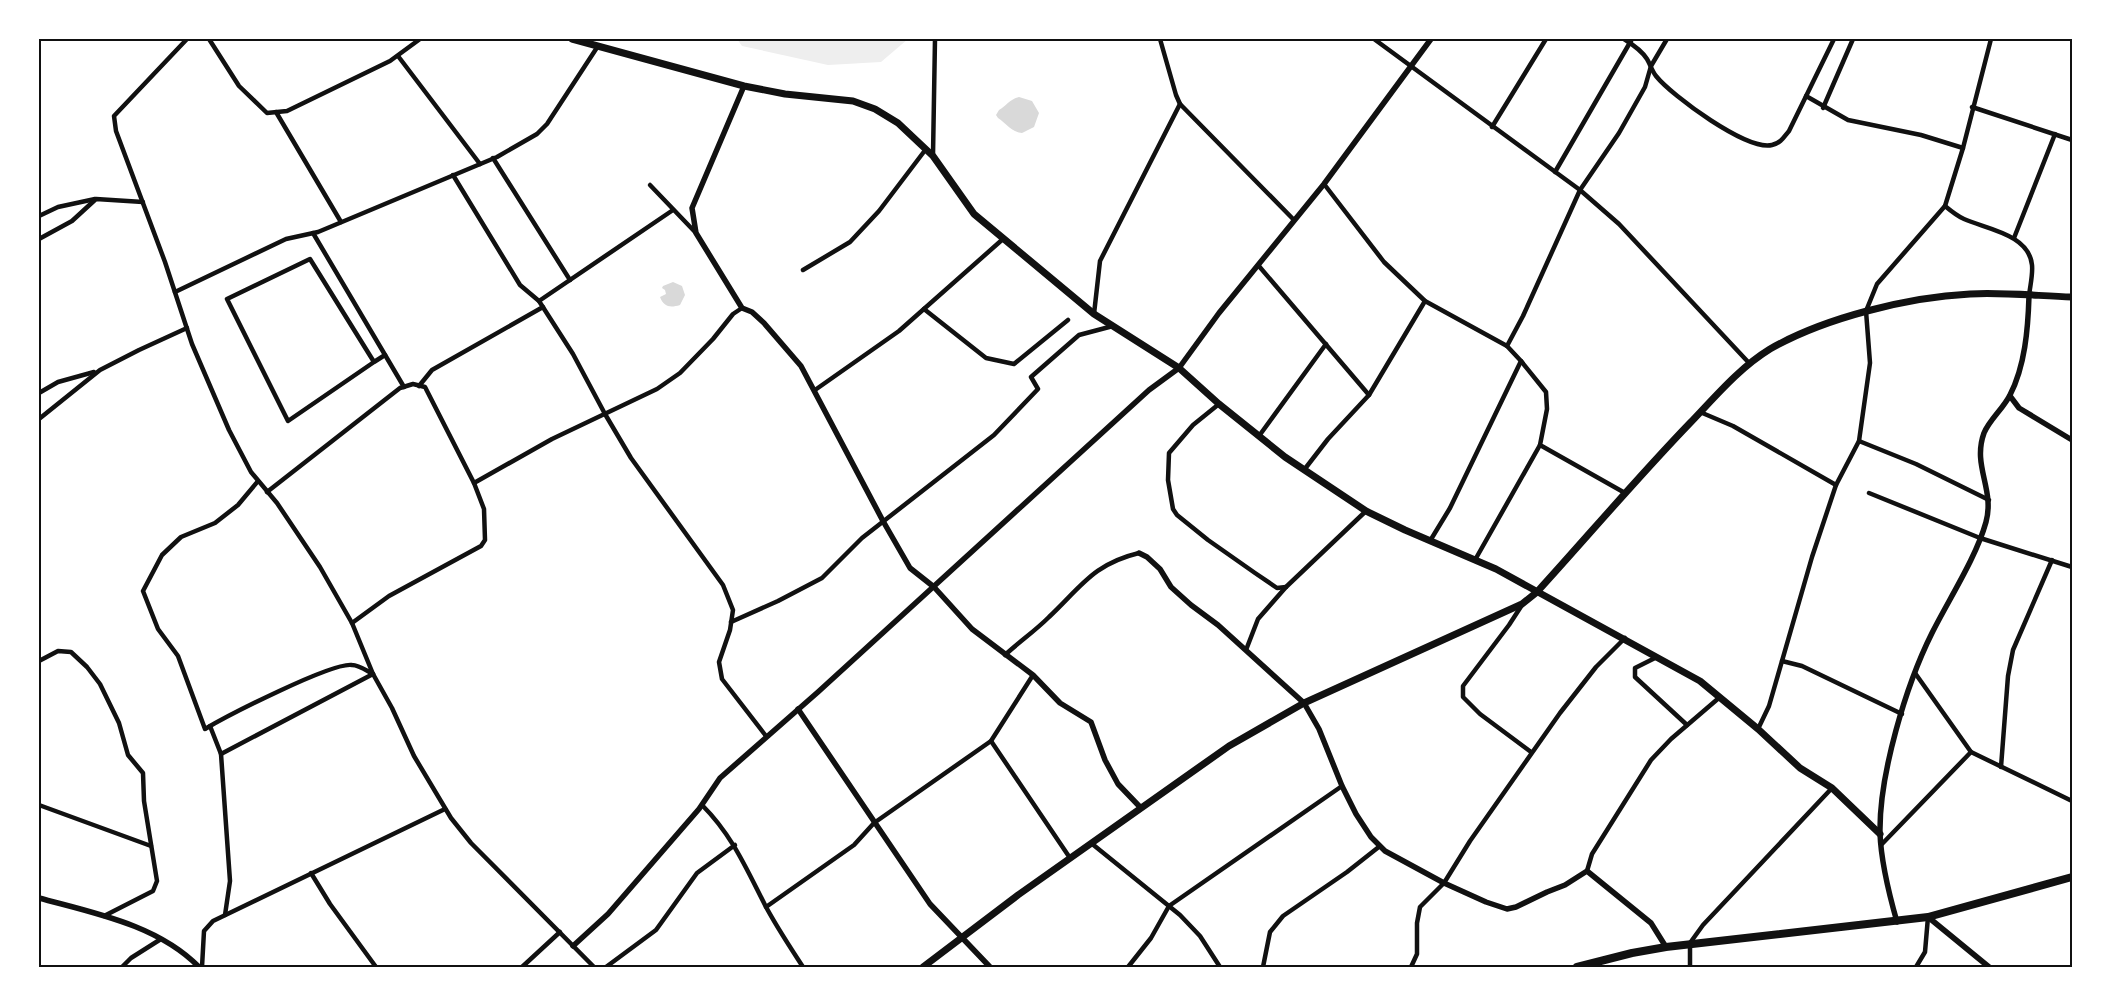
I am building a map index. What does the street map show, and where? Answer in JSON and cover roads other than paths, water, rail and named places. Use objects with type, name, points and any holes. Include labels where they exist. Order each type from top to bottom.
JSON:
[{"type":"main road","points":[[572,39],[744,86],[785,94],[853,101],[875,109],[898,123],[933,156],[974,214],[1094,314],[1178,368],[1258,436],[1304,470],[1366,511],[1496,569],[1658,656],[1700,681],[1758,728],[1800,768],[1832,788],[1880,834]]},
{"type":"main road","points":[[923,967],[1140,807],[1229,746],[1304,703],[1522,604],[1537,592],[1625,493],[1739,372],[1770,350],[1804,333],[1866,311],[1928,298],[1971,294],[2072,297]]},
{"type":"main road","points":[[1576,967],[1632,953],[1666,947],[1928,918],[2072,877]]},
{"type":"street","points":[[187,39],[114,116],[116,131],[209,386],[251,472],[320,566],[352,623],[374,674],[414,756],[445,809],[471,843],[594,967]]},
{"type":"street","points":[[209,39],[240,86],[267,113],[287,111],[390,61],[420,39]]},
{"type":"street","points":[[933,156],[935,39]]},
{"type":"street","points":[[1160,39],[1180,104],[1294,220]]},
{"type":"street","points":[[1374,39],[1580,190],[1619,224],[1750,364]]},
{"type":"street","points":[[574,946],[608,914],[702,805],[720,778],[934,587],[1149,390],[1178,368],[1219,313],[1324,184],[1431,39]]},
{"type":"street","points":[[1492,127],[1546,39]]},
{"type":"street","points":[[1624,39],[1631,40],[1646,58],[1656,76],[1698,111],[1740,138],[1755,144],[1771,146],[1780,142],[1789,131],[1834,39]]},
{"type":"street","points":[[1507,346],[1523,316],[1580,190],[1619,133],[1645,87],[1651,66],[1667,39]]},
{"type":"street","points":[[1823,108],[1853,39]]},
{"type":"street","points":[[1758,728],[1769,706],[1812,556],[1836,485],[1859,441],[1870,363],[1866,311],[1877,284],[1945,206],[1963,148],[1991,39]]},
{"type":"street","points":[[1555,172],[1631,40]]},
{"type":"street","points":[[175,292],[286,239],[313,233],[342,222],[480,164],[537,134],[548,124],[598,46]]},
{"type":"street","points":[[398,56],[480,164]]},
{"type":"street","points":[[696,233],[692,208],[744,86]]},
{"type":"street","points":[[1806,96],[1823,108],[1848,120],[1922,135],[1963,148]]},
{"type":"street","points":[[1094,314],[1100,261],[1180,104]]},
{"type":"street","points":[[1972,107],[2072,140]]},
{"type":"street","points":[[276,112],[342,222]]},
{"type":"street","points":[[2014,238],[2055,134]]},
{"type":"street","points":[[804,270],[850,242],[880,211],[926,149]]},
{"type":"street","points":[[492,158],[570,280]]},
{"type":"street","points":[[453,175],[520,285],[539,301],[573,354],[605,414],[659,498],[723,585],[733,610],[719,662],[722,679],[766,736]]},
{"type":"street","points":[[1324,184],[1384,262],[1425,301],[1507,346],[1546,392],[1548,409],[1540,445],[1475,560]]},
{"type":"street","points":[[650,185],[696,233],[742,308],[752,312],[801,366],[910,568],[934,587],[972,629],[1033,676],[1060,703],[1091,722],[1105,760],[1118,784],[1140,807]]},
{"type":"street","points":[[39,216],[58,207],[96,199],[143,202]]},
{"type":"street","points":[[39,239],[72,221],[96,199]]},
{"type":"street","points":[[1897,922],[1890,898],[1880,834],[1882,799],[1887,770],[1902,714],[1927,642],[1980,538],[1986,522],[1990,501],[1981,469],[1981,447],[1985,431],[2010,396],[2018,373],[2027,334],[2032,264],[2028,252],[2014,238],[1964,219],[1945,206]]},
{"type":"street","points":[[539,301],[673,210]]},
{"type":"street","points":[[313,233],[404,387]]},
{"type":"street","points":[[815,390],[899,331],[1003,238]]},
{"type":"street","points":[[374,362],[310,259],[227,299],[288,421],[385,355]]},
{"type":"street","points":[[1258,265],[1368,395]]},
{"type":"street","points":[[1304,470],[1328,439],[1368,395],[1425,301]]},
{"type":"street","points":[[419,386],[432,370],[543,307]]},
{"type":"street","points":[[474,483],[552,440],[657,389],[680,373],[713,339],[733,314],[742,308]]},
{"type":"street","points":[[924,309],[986,358],[1014,364],[1068,320]]},
{"type":"street","points":[[731,622],[778,601],[822,578],[862,538],[994,435],[1038,389],[1031,377],[1079,335],[1113,326]]},
{"type":"street","points":[[39,393],[58,382],[100,370],[187,328]]},
{"type":"street","points":[[1258,436],[1326,344]]},
{"type":"street","points":[[1430,541],[1450,508],[1521,361]]},
{"type":"street","points":[[39,419],[100,370]]},
{"type":"street","points":[[267,492],[404,387],[413,384],[425,387],[436,405],[474,483],[484,509],[485,540],[481,546],[390,596],[352,623]]},
{"type":"street","points":[[2010,396],[2019,408],[2072,440]]},
{"type":"street","points":[[1219,404],[1192,425],[1170,452],[1168,480],[1172,509],[1208,540],[1255,573],[1277,588],[1286,588]]},
{"type":"street","points":[[1700,412],[1733,426],[1836,485]]},
{"type":"street","points":[[1859,441],[1916,464],[1990,501]]},
{"type":"street","points":[[1540,445],[1625,493]]},
{"type":"street","points":[[258,481],[238,505],[215,523],[181,538],[162,555],[143,591],[158,629],[178,656],[205,729],[293,685],[339,666],[353,665],[374,674]]},
{"type":"street","points":[[1869,493],[1980,538],[2072,567]]},
{"type":"street","points":[[1246,650],[1258,619],[1286,588],[1366,511]]},
{"type":"street","points":[[1005,655],[1049,618],[1092,574],[1122,557],[1138,553],[1147,556],[1191,605],[1218,625],[1304,703],[1319,729],[1342,786],[1370,837],[1385,851],[1444,883],[1486,902],[1507,909],[1516,907],[1565,885],[1587,870],[1592,854],[1651,760],[1687,725],[1720,698]]},
{"type":"street","points":[[2001,767],[2008,676],[2014,650],[2052,560]]},
{"type":"street","points":[[1522,604],[1509,625],[1463,686],[1463,697],[1480,714],[1531,752]]},
{"type":"street","points":[[1411,967],[1417,954],[1417,923],[1420,907],[1444,883],[1470,841],[1511,784],[1531,752],[1596,667],[1625,638]]},
{"type":"street","points":[[39,661],[58,651],[70,652],[87,667],[100,684],[119,723],[128,754],[143,773],[144,801],[157,881],[153,891],[103,917]]},
{"type":"street","points":[[1658,656],[1635,668],[1635,677],[1687,725]]},
{"type":"street","points":[[1782,661],[1802,666],[1902,714]]},
{"type":"street","points":[[1915,673],[1970,752],[2072,800]]},
{"type":"street","points":[[221,754],[374,674]]},
{"type":"street","points":[[766,907],[854,845],[874,823],[991,741],[1033,676]]},
{"type":"street","points":[[798,709],[930,904],[990,967]]},
{"type":"street","points":[[210,726],[221,754],[230,881],[225,915]]},
{"type":"street","points":[[991,741],[1070,858]]},
{"type":"street","points":[[1882,844],[1970,752]]},
{"type":"street","points":[[1128,967],[1151,938],[1169,906],[1342,786]]},
{"type":"street","points":[[1690,967],[1690,944],[1703,925],[1832,788]]},
{"type":"street","points":[[39,805],[151,846]]},
{"type":"street","points":[[702,805],[735,844],[766,907],[803,967]]},
{"type":"street","points":[[200,967],[204,931],[213,921],[445,809]]},
{"type":"street","points":[[1091,843],[1169,906],[1200,936],[1220,967]]},
{"type":"street","points":[[606,967],[656,930],[697,873],[735,844]]},
{"type":"street","points":[[1268,967],[1264,964],[1270,932],[1283,916],[1347,872],[1380,846]]},
{"type":"street","points":[[1587,870],[1651,923],[1666,947]]},
{"type":"street","points":[[311,873],[330,904],[376,967]]},
{"type":"street","points":[[39,898],[138,928],[161,938],[186,953],[200,967]]},
{"type":"street","points":[[1916,967],[1925,952],[1928,918]]},
{"type":"street","points":[[1928,918],[1989,967]]},
{"type":"street","points":[[522,967],[560,932]]},
{"type":"street","points":[[122,967],[131,958],[161,938]]}]
